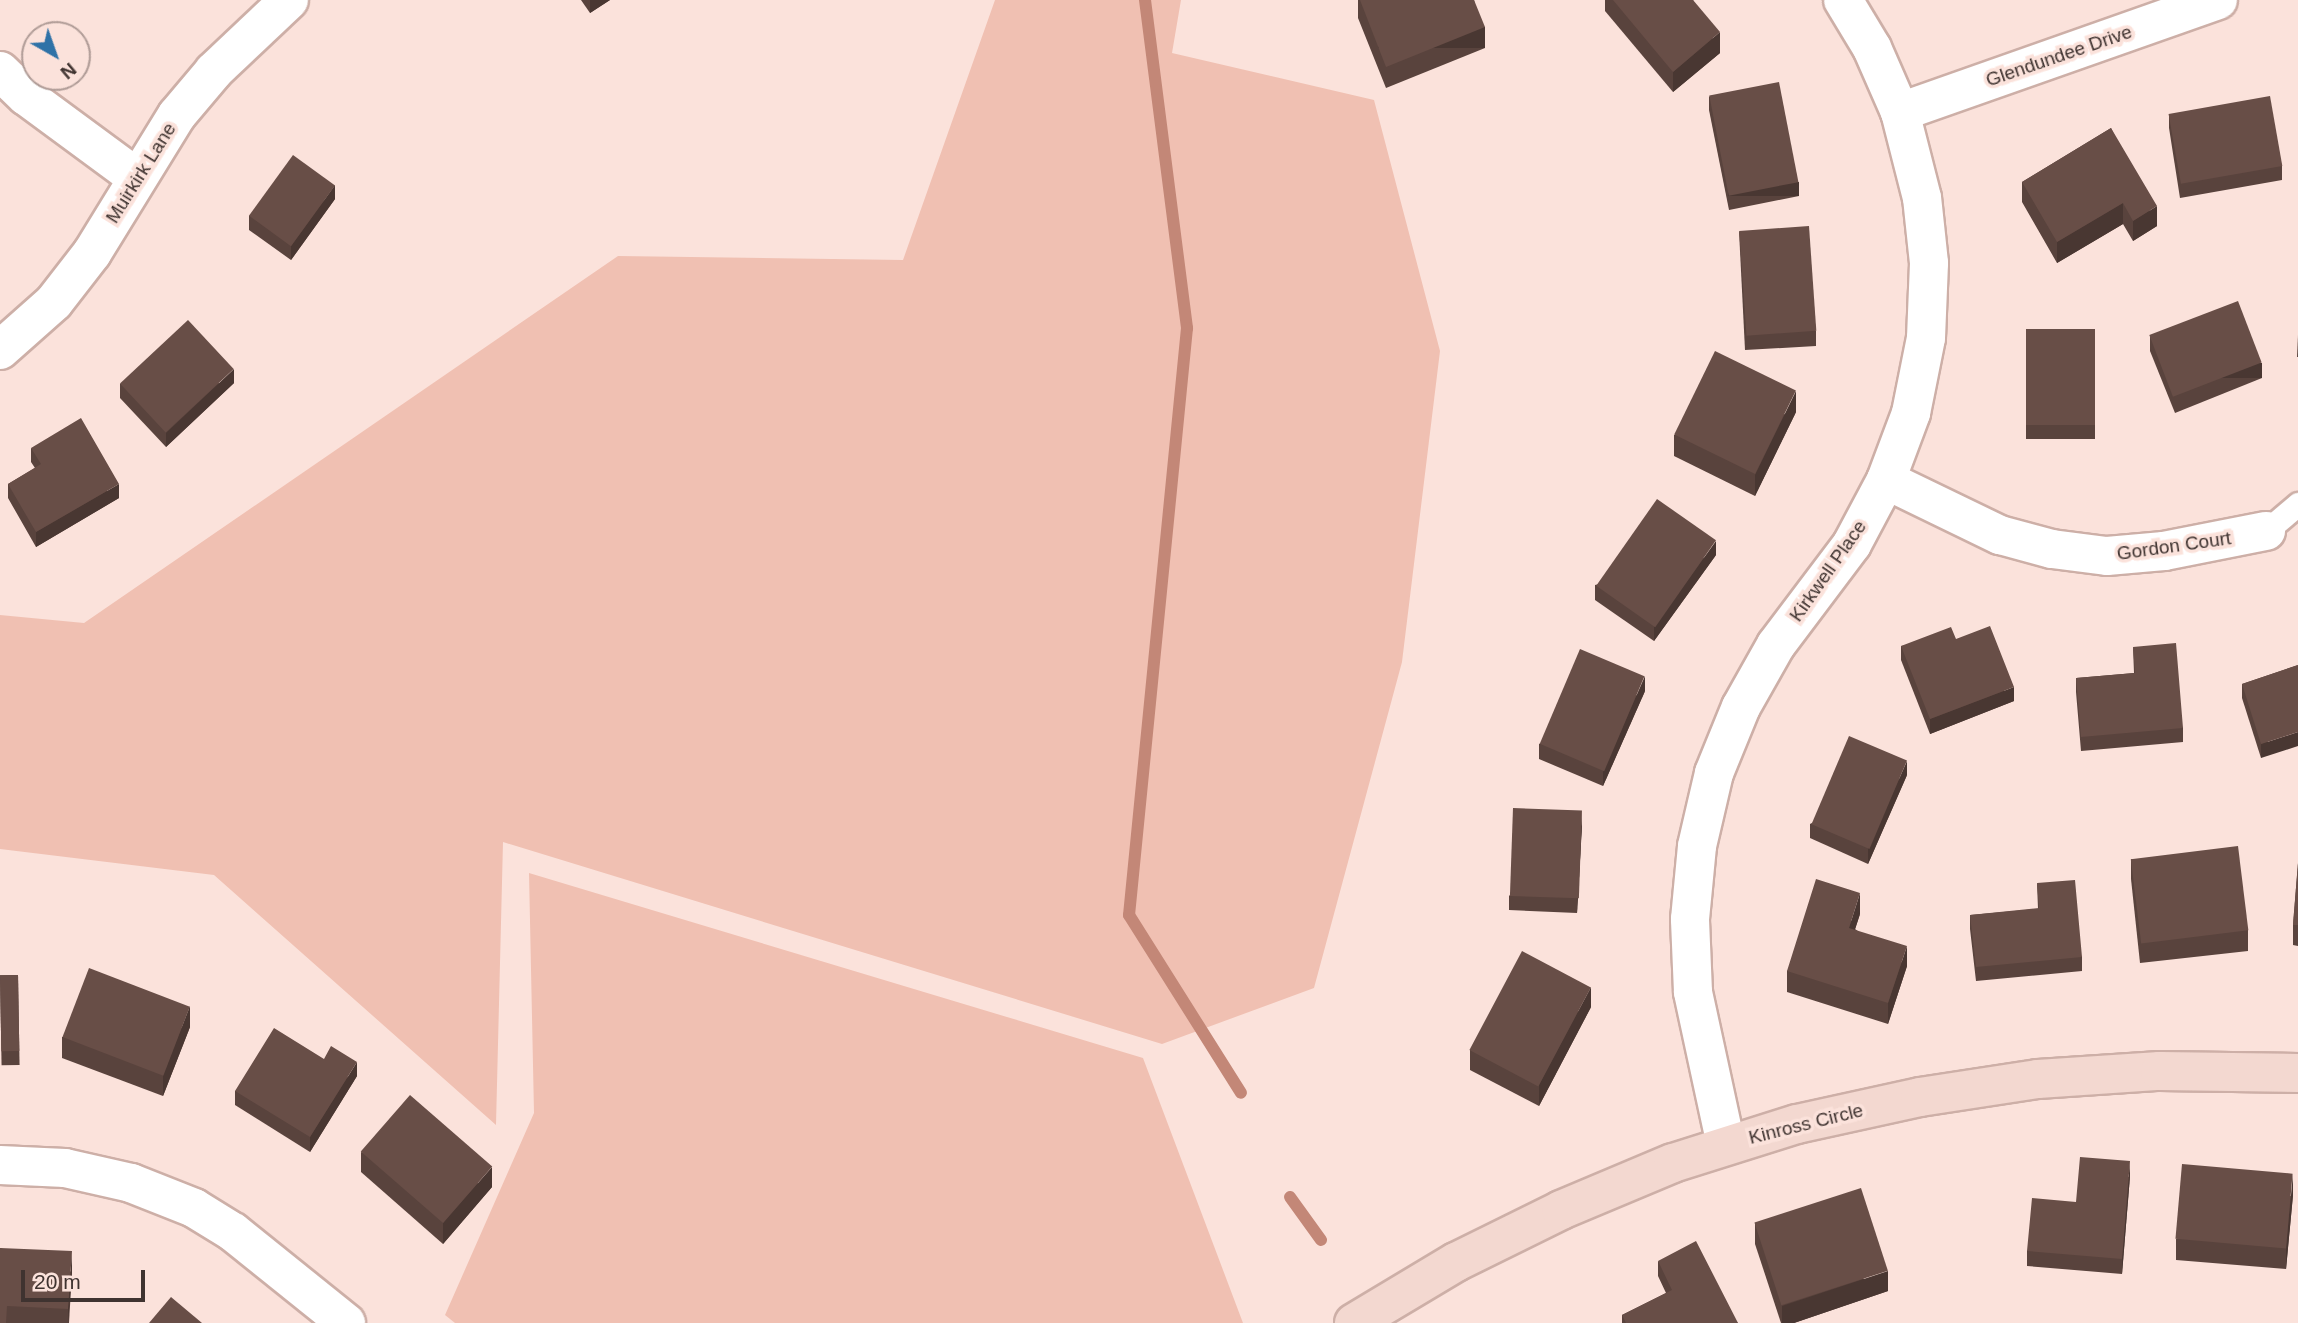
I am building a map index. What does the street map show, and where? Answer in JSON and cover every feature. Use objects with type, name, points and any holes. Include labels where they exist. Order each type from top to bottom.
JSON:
[{"type":"street","name":"Muirkirk Lane","points":[[0,350],[54,302],[92,253],[136,177],[214,71],[289,0]]},
{"type":"street","name":"Kirkwell Place","points":[[1726,1145],[1693,992],[1690,919],[1696,846],[1714,773],[1741,707],[1776,645],[1852,544],[1886,480],[1911,413],[1926,338],[1929,263],[1923,198],[1900,112],[1872,48],[1843,0]]},
{"type":"street","name":"Glendundee Drive","points":[[1900,112],[2218,0]]},
{"type":"street","points":[[0,71],[26,96],[136,177]]},
{"type":"street","name":"Gordon Court","points":[[1886,480],[2000,535],[2052,549],[2107,556],[2153,552],[2266,531]]},
{"type":"street","name":"Kinross Circle","points":[[1354,1323],[1456,1262],[1561,1210],[1726,1145],[1797,1124],[1920,1097],[2038,1079],[2160,1071],[2298,1073]]},
{"type":"street","points":[[0,1165],[65,1168],[131,1183],[194,1208],[233,1232],[346,1323]]},
{"type":"lane","points":[[2266,531],[2298,504]]},
{"type":"shaded area","points":[[995,0],[1181,0],[1172,53],[1374,100],[1440,351],[1402,662],[1314,988],[1162,1044],[503,842],[496,1125],[214,875],[0,849],[0,615],[84,623],[618,256],[903,260]]},
{"type":"shaded area","points":[[529,873],[1143,1058],[1243,1323],[455,1323],[445,1315],[534,1113]]},
{"type":"building","points":[[1360,0],[1474,0],[1485,27],[1386,67]]},
{"type":"building","points":[[1613,0],[1693,0],[1720,32],[1673,72]]},
{"type":"building","points":[[1779,82],[1798,182],[1729,196],[1709,96]]},
{"type":"building","points":[[2270,96],[2282,166],[2181,184],[2169,114]]},
{"type":"building","points":[[2111,128],[2157,206],[2133,221],[2123,203],[2057,242],[2022,182]]},
{"type":"building","points":[[293,155],[335,186],[291,246],[249,216]]},
{"type":"building","points":[[1809,226],[1816,331],[1746,336],[1739,231]]},
{"type":"building","points":[[2238,301],[2262,363],[2173,397],[2149,335]]},
{"type":"building","points":[[188,320],[234,369],[166,432],[120,383]]},
{"type":"building","points":[[2026,329],[2095,329],[2095,425],[2026,425]]},
{"type":"building","points":[[1715,351],[1796,390],[1755,474],[1674,435]]},
{"type":"building","points":[[81,418],[119,484],[36,532],[8,484],[41,464],[31,448]]},
{"type":"building","points":[[1657,499],[1716,540],[1655,627],[1596,586]]},
{"type":"building","points":[[1990,626],[2014,687],[1930,719],[1901,646],[1951,627],[1956,639]]},
{"type":"building","points":[[2176,643],[2183,728],[2081,737],[2076,678],[2135,673],[2133,647]]},
{"type":"building","points":[[1580,649],[1644,676],[1604,771],[1540,744]]},
{"type":"building","points":[[2298,665],[2298,732],[2261,744],[2242,684]]},
{"type":"building","points":[[1849,736],[1907,761],[1869,849],[1811,824]]},
{"type":"building","points":[[1513,808],[1582,810],[1579,898],[1510,896]]},
{"type":"building","points":[[2238,846],[2248,930],[2141,944],[2131,859]]},
{"type":"building","points":[[2298,863],[2298,925],[2293,925]]},
{"type":"building","points":[[1816,879],[1860,893],[1849,928],[1907,946],[1888,1003],[1787,971]]},
{"type":"building","points":[[2075,880],[2082,957],[1976,967],[1970,915],[2039,908],[2037,883]]},
{"type":"building","points":[[1522,951],[1591,988],[1538,1087],[1469,1050]]},
{"type":"building","points":[[89,968],[190,1007],[163,1076],[62,1037]]},
{"type":"building","points":[[0,975],[18,975],[19,1051],[1,1051]]},
{"type":"building","points":[[274,1028],[324,1059],[331,1046],[357,1062],[310,1137],[235,1091]]},
{"type":"building","points":[[410,1095],[492,1167],[443,1223],[361,1152]]},
{"type":"building","points":[[2080,1157],[2130,1161],[2122,1259],[2027,1251],[2032,1198],[2076,1202]]},
{"type":"building","points":[[2182,1164],[2293,1174],[2286,1248],[2175,1239]]},
{"type":"building","points":[[1861,1188],[1888,1271],[1781,1305],[1754,1223]]},
{"type":"building","points":[[1696,1241],[1738,1323],[1626,1323],[1622,1315],[1672,1290],[1658,1261]]},
{"type":"building","points":[[0,1248],[72,1251],[68,1309],[7,1306],[6,1323],[0,1323]]},
{"type":"building","points":[[171,1297],[202,1323],[149,1323]]},
{"type":"waterway","points":[[1145,0],[1187,328],[1129,915],[1241,1093]]},
{"type":"waterway","points":[[1290,1197],[1321,1240]]}]
